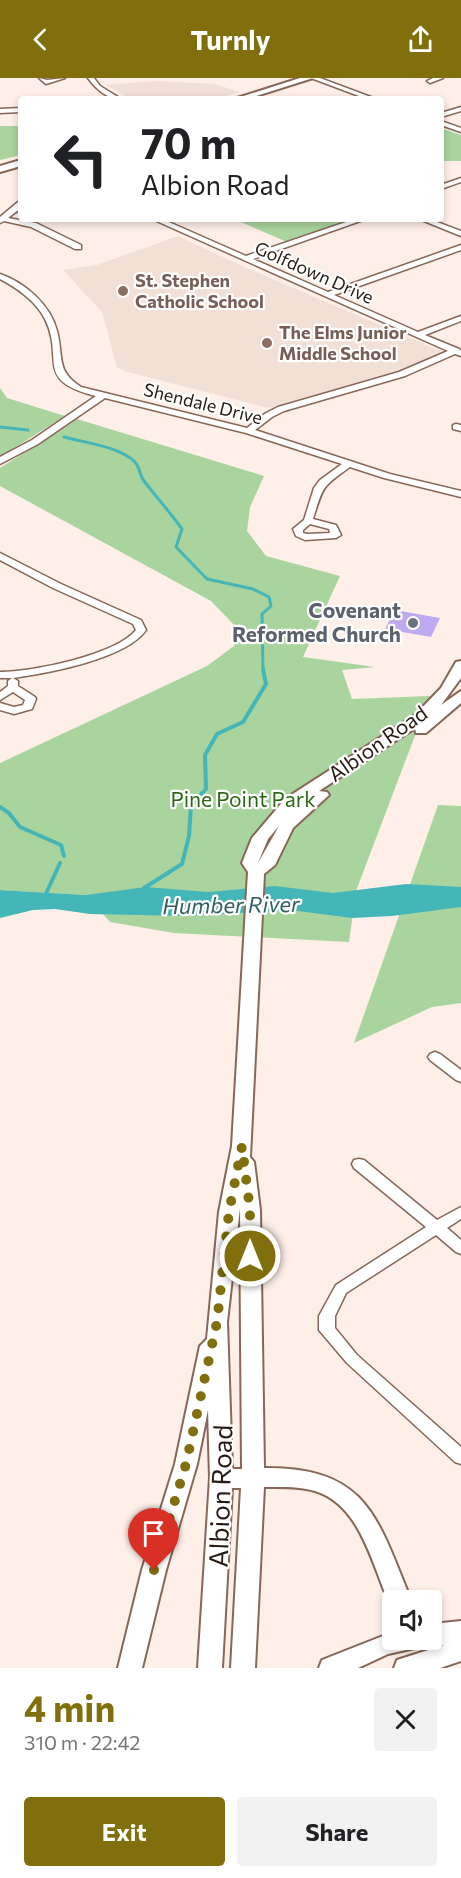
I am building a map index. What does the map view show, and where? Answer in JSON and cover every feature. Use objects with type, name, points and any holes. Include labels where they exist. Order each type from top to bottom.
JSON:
[{"type":"main road","points":[[248,96],[309,78]]},
{"type":"main road","points":[[0,169],[18,164]]},
{"type":"main road","name":"Albion Road","points":[[210,1660],[221,1478],[217,1322],[229,1212],[242,1146],[256,872],[250,863],[260,838],[291,802],[420,718],[447,690],[461,665]]},
{"type":"main road","name":"Albion Road","points":[[256,872],[267,865],[274,845],[287,824],[307,804],[421,730],[461,695]]},
{"type":"main road","name":"Albion Road","points":[[242,1146],[250,1210],[253,1479],[243,1668]]},
{"type":"main road","points":[[130,1668],[154,1570],[186,1464],[217,1322]]},
{"type":"main road","points":[[221,1478],[311,1480],[338,1491],[360,1513],[395,1590]]},
{"type":"main road","points":[[442,1634],[461,1632]]},
{"type":"main road","points":[[331,1668],[382,1646]]},
{"type":"main road","points":[[406,1668],[461,1650]]},
{"type":"street","points":[[42,78],[45,82],[54,82],[62,78]]},
{"type":"street","points":[[92,78],[98,87],[111,96]]},
{"type":"street","points":[[314,78],[365,96]]},
{"type":"street","points":[[430,81],[440,78]]},
{"type":"street","points":[[444,114],[461,109]]},
{"type":"street","points":[[0,111],[18,110]]},
{"type":"street","points":[[444,124],[461,130]]},
{"type":"street","points":[[444,186],[461,180]]},
{"type":"street","points":[[1,220],[18,206]]},
{"type":"street","points":[[1,220],[33,225],[78,247]]},
{"type":"street","name":"Golfdown Drive","points":[[163,222],[458,352]]},
{"type":"street","points":[[244,258],[353,222]]},
{"type":"street","points":[[431,222],[461,234]]},
{"type":"street","points":[[327,295],[461,247]]},
{"type":"street","name":"Shendale Drive","points":[[0,276],[21,286],[49,320],[58,369],[65,382],[102,396],[249,431],[348,464],[459,491]]},
{"type":"street","points":[[418,335],[461,318]]},
{"type":"street","points":[[249,431],[269,415],[282,409],[402,374],[458,352]]},
{"type":"street","points":[[0,461],[35,442],[102,396]]},
{"type":"street","points":[[308,521],[317,490],[323,482],[348,464]]},
{"type":"street","points":[[0,556],[57,586],[137,622],[141,630],[132,640],[13,682],[0,697]]},
{"type":"street","points":[[0,675],[13,682],[32,699],[28,707],[14,711],[0,706]]},
{"type":"street","points":[[435,1057],[461,1077]]},
{"type":"street","points":[[359,1164],[461,1248]]},
{"type":"street","points":[[461,1212],[341,1289],[327,1316],[327,1330],[352,1359],[461,1457]]},
{"type":"shaded area","points":[[155,81],[215,84],[239,92],[225,96],[126,96],[106,85]]},
{"type":"shaded area","name":"The Elms Junior Middle School","points":[[178,236],[443,352],[396,371],[269,408],[124,371],[117,367],[102,312],[63,270],[97,265]]},
{"type":"green space","points":[[0,126],[18,126],[18,156],[0,160]]},
{"type":"green space","points":[[444,129],[461,135],[461,161],[444,161]]},
{"type":"green space","points":[[241,222],[344,222],[287,242]]},
{"type":"green space","points":[[0,388],[7,398],[65,416],[0,457]]},
{"type":"green space","name":"Pine Point Park","points":[[77,419],[264,476],[250,507],[247,531],[266,556],[340,576],[303,657],[375,667],[342,670],[352,699],[430,696],[356,891],[349,942],[174,933],[110,922],[86,895],[0,890],[0,763],[207,666],[234,646],[236,627],[211,601],[0,486],[0,468]]},
{"type":"green space","points":[[438,805],[461,806],[461,1003],[432,1007],[354,1043]]},
{"type":"water","name":"Humber River","points":[[406,884],[461,887],[461,907],[392,916],[352,918],[290,910],[184,916],[90,914],[55,909],[33,910],[0,918],[0,890],[86,895],[146,887],[208,892],[275,886],[333,893]]},
{"type":"building","name":"Covenant Reformed Church","points":[[395,610],[440,618],[431,637],[385,629]]},
{"type":"waterway","points":[[0,427],[28,430]]},
{"type":"waterway","points":[[64,437],[110,448],[134,461],[144,481],[182,529],[176,547],[207,579],[253,589],[269,597],[271,606],[262,614],[263,670]]},
{"type":"waterway","points":[[144,888],[182,864],[189,836],[191,805],[206,789],[205,755],[217,734],[243,722],[266,684],[263,669]]},
{"type":"waterway","points":[[0,807],[9,813],[20,827],[61,845],[64,856]]},
{"type":"waterway","points":[[44,898],[60,863]]},
{"type":"place","name":"St. Stephen Catholic School","points":[[123,291]]},
{"type":"place","name":"The Elms Junior Middle School","points":[[267,343]]},
{"type":"place","name":"Covenant Reformed Church","points":[[413,623]]},
{"type":"route","points":[[154,1570],[186,1464],[217,1322],[229,1212],[242,1146],[250,1210],[250,1256]]}]
